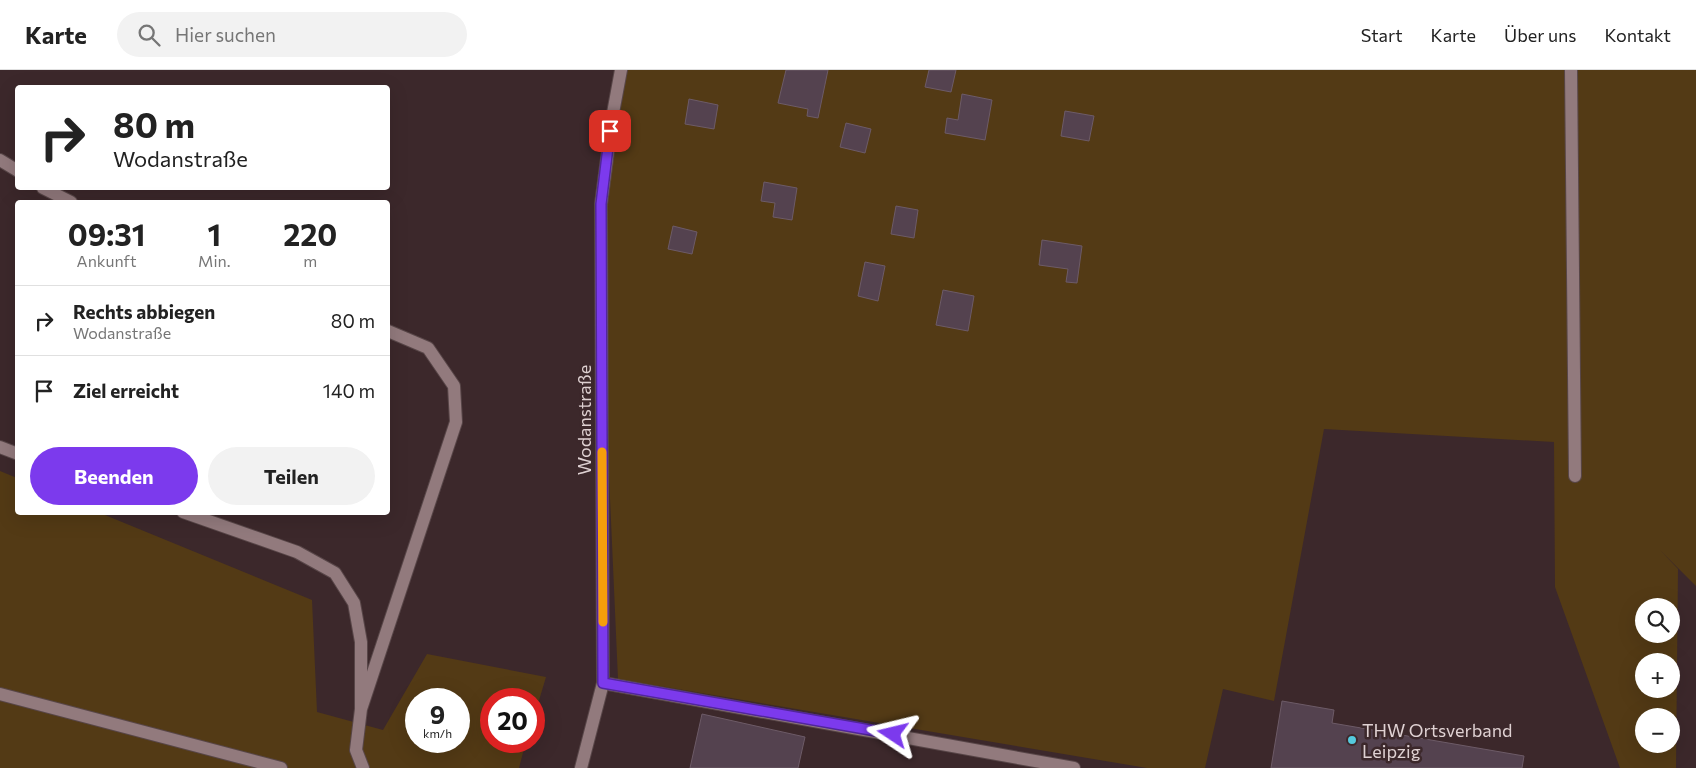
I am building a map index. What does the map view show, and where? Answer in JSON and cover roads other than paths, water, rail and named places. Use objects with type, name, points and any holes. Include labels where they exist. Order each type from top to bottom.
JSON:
[{"type":"street","name":"Wodanstraße","points":[[581,768],[603,683],[601,204],[613,113],[621,70]]},
{"type":"street","points":[[1571,70],[1575,476]]},
{"type":"street","points":[[0,160],[15,169]]},
{"type":"street","points":[[47,190],[66,200]]},
{"type":"street","points":[[361,709],[456,422],[454,386],[428,348],[390,332]]},
{"type":"street","points":[[0,447],[15,453]]},
{"type":"street","points":[[192,515],[297,552],[335,573],[354,603],[361,642],[361,709],[356,750],[363,768]]},
{"type":"street","points":[[603,683],[1074,768]]},
{"type":"street","points":[[0,694],[281,768]]},
{"type":"place","name":"THW Ortsverband Leipzig","points":[[1352,740]]}]
